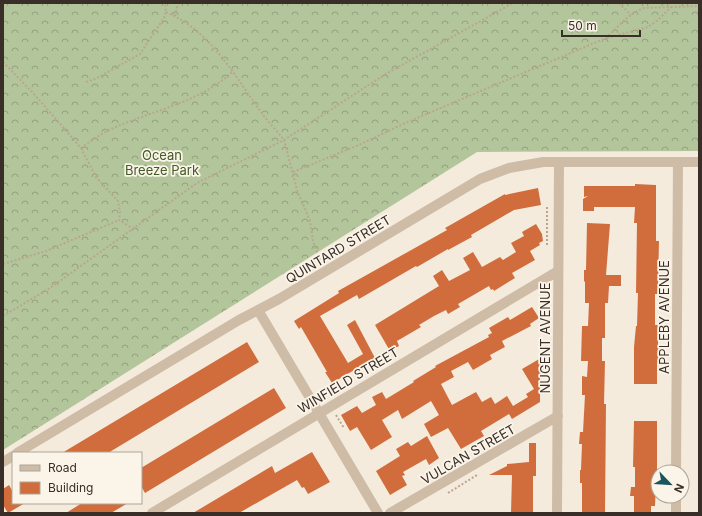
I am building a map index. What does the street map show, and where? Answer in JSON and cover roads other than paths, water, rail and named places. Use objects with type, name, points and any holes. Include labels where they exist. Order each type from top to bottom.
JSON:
[{"type":"street","name":"QUINTARD STREET","points":[[20,452],[239,320],[279,299],[480,180],[503,170],[518,165],[543,162],[699,162]]},
{"type":"street","name":"NUGENT AVENUE","points":[[557,513],[559,162]]},
{"type":"street","name":"APPLEBY AVENUE","points":[[676,464],[678,162]]},
{"type":"street","name":"WINFIELD STREET","points":[[152,513],[558,271]]},
{"type":"street","points":[[258,310],[378,513]]},
{"type":"street","name":"VULCAN STREET","points":[[390,513],[558,416]]},
{"type":"street","points":[[3,462],[12,457]]},
{"type":"park label","name":"Ocean Breeze Park","points":[[162,162]]}]
